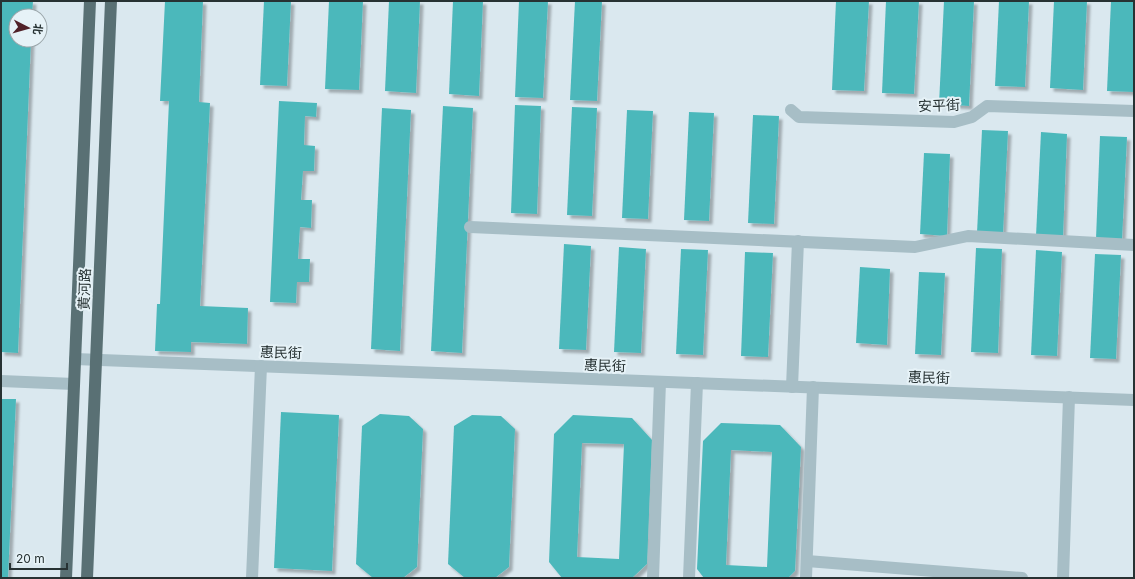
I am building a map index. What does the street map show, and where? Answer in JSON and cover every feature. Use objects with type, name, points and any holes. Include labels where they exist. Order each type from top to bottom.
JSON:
[{"type":"main road","name":"黄河路","points":[[66,578],[90,1]]},
{"type":"main road","name":"黄河路","points":[[87,578],[111,1]]},
{"type":"street","name":"安平街","points":[[791,110],[799,117],[954,122],[972,117],[987,106],[1134,111]]},
{"type":"street","points":[[470,227],[915,247],[968,236],[1134,245]]},
{"type":"street","points":[[792,387],[798,242]]},
{"type":"street","name":"惠民街","points":[[75,359],[1134,400]]},
{"type":"street","points":[[252,578],[261,366]]},
{"type":"street","points":[[1,381],[74,384]]},
{"type":"street","points":[[653,578],[660,382]]},
{"type":"street","points":[[689,578],[697,383]]},
{"type":"street","points":[[806,578],[813,387]]},
{"type":"street","points":[[1063,578],[1070,397]]},
{"type":"street","points":[[807,561],[1022,578]]},
{"type":"building","points":[[1,1],[33,1],[33,8],[8,8],[8,48],[31,48],[18,353],[1,352]]},
{"type":"building","points":[[165,1],[203,1],[199,102],[210,103],[200,306],[248,308],[247,344],[191,342],[191,352],[155,351],[157,304],[160,304],[169,101],[160,101]]},
{"type":"building","points":[[264,1],[291,1],[287,86],[260,85]]},
{"type":"building","points":[[329,1],[363,1],[359,90],[325,89]]},
{"type":"building","points":[[389,1],[420,1],[416,93],[385,91]]},
{"type":"building","points":[[453,1],[483,1],[479,96],[449,94]]},
{"type":"building","points":[[519,1],[548,1],[543,98],[515,97]]},
{"type":"building","points":[[575,1],[602,1],[597,101],[570,100]]},
{"type":"building","points":[[836,1],[869,1],[864,91],[832,90]]},
{"type":"building","points":[[886,1],[919,1],[914,94],[882,93]]},
{"type":"building","points":[[944,1],[974,1],[969,106],[939,104]]},
{"type":"building","points":[[999,1],[1029,1],[1025,87],[995,86]]},
{"type":"building","points":[[1054,1],[1087,1],[1083,90],[1050,88]]},
{"type":"building","points":[[1111,1],[1134,1],[1134,92],[1107,91]]},
{"type":"building","points":[[279,101],[317,103],[316,117],[305,116],[304,145],[315,146],[314,171],[303,171],[301,200],[312,200],[311,228],[300,227],[298,259],[310,259],[309,282],[297,282],[296,303],[270,302]]},
{"type":"building","points":[[515,105],[541,106],[537,214],[511,213]]},
{"type":"building","points":[[443,106],[473,108],[462,353],[431,351]]},
{"type":"building","points":[[572,107],[597,108],[592,216],[567,215]]},
{"type":"building","points":[[382,108],[411,110],[400,351],[371,349]]},
{"type":"building","points":[[627,110],[653,111],[648,219],[622,218]]},
{"type":"building","points":[[689,112],[714,113],[709,221],[684,220]]},
{"type":"building","points":[[753,115],[779,116],[774,224],[748,223]]},
{"type":"building","points":[[982,130],[1008,131],[1003,234],[977,233]]},
{"type":"building","points":[[1041,132],[1067,134],[1063,237],[1036,236]]},
{"type":"building","points":[[1100,136],[1127,137],[1122,240],[1096,239]]},
{"type":"building","points":[[924,153],[950,154],[947,236],[920,234]]},
{"type":"building","points":[[564,244],[591,246],[586,350],[559,349]]},
{"type":"building","points":[[619,247],[646,249],[641,353],[614,352]]},
{"type":"building","points":[[976,248],[1002,249],[998,353],[971,352]]},
{"type":"building","points":[[681,249],[708,250],[703,355],[676,354]]},
{"type":"building","points":[[1036,250],[1062,252],[1057,356],[1031,355]]},
{"type":"building","points":[[745,252],[773,253],[768,357],[741,356]]},
{"type":"building","points":[[1095,254],[1121,255],[1116,359],[1090,358]]},
{"type":"building","points":[[860,267],[890,269],[887,345],[856,343]]},
{"type":"building","points":[[919,272],[945,273],[941,355],[915,354]]},
{"type":"building","points":[[1,399],[16,399],[8,578],[1,578]]},
{"type":"building","points":[[281,412],[339,415],[332,571],[274,568]]},
{"type":"building","points":[[380,414],[409,416],[423,429],[417,567],[403,578],[373,578],[356,564],[362,426]]},
{"type":"building","points":[[472,415],[501,416],[515,429],[509,567],[495,578],[465,578],[448,564],[454,426]]},
{"type":"building","points":[[573,415],[632,418],[652,440],[647,564],[632,578],[562,578],[549,562],[554,434]],"holes":[[[582,443],[624,444],[619,559],[577,557]]]},
{"type":"building","points":[[721,423],[780,425],[801,447],[795,571],[788,578],[704,578],[697,569],[703,441]],"holes":[[[731,450],[772,452],[767,567],[726,565]]]}]
